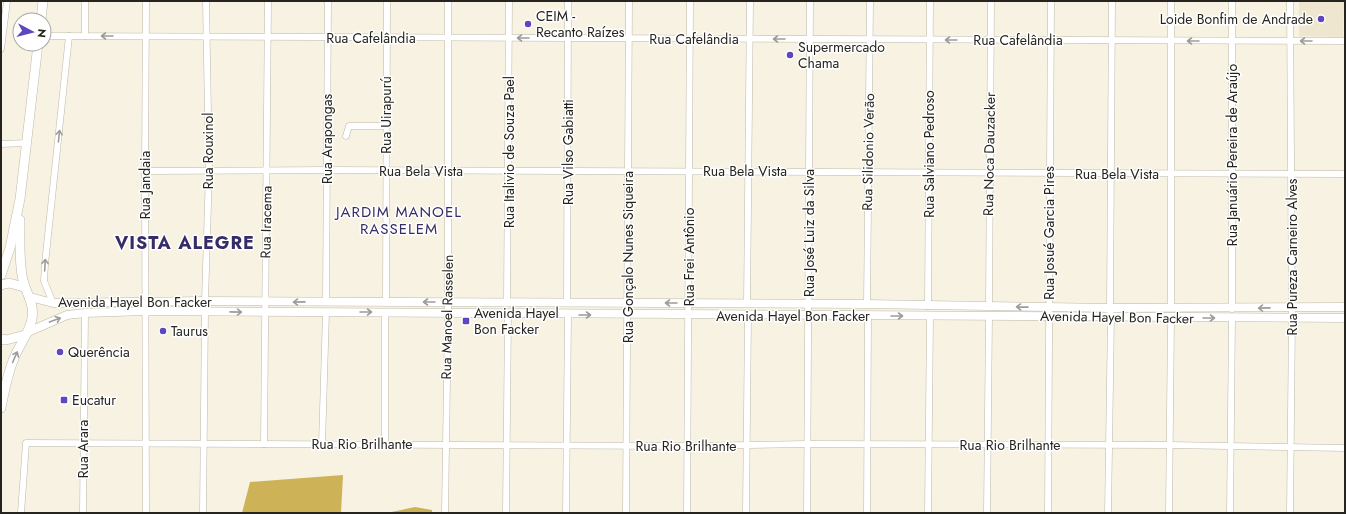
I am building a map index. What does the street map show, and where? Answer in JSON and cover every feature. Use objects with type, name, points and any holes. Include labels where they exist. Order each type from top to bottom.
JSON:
[{"type":"highway","points":[[42,12],[43,1]]},
{"type":"highway","points":[[1,275],[10,248],[20,199],[37,52]]},
{"type":"highway","points":[[1,408],[11,366],[27,334],[32,318],[30,297],[24,287],[20,265],[20,199]]},
{"type":"highway","points":[[1,285],[10,282],[24,287]]},
{"type":"highway","points":[[1,339],[6,340],[27,334]]},
{"type":"main road","name":"Avenida Hayel Bon Facker","points":[[30,297],[53,303],[145,301],[567,302],[867,304],[1049,308],[1345,307]]},
{"type":"main road","name":"Avenida Hayel Bon Facker","points":[[27,334],[52,320],[67,315],[146,311],[386,312],[568,315],[1345,318]]},
{"type":"street","points":[[1,49],[7,1]]},
{"type":"street","points":[[85,1],[85,36]]},
{"type":"street","name":"Rua Jandaia","points":[[146,1],[146,513]]},
{"type":"street","name":"Rua Rouxinol","points":[[205,301],[209,171],[206,1]]},
{"type":"street","name":"Rua Iracema","points":[[264,444],[264,302],[268,171],[268,1]]},
{"type":"street","name":"Rua Arapongas","points":[[326,302],[328,1]]},
{"type":"street","name":"Rua Uirapurú","points":[[386,302],[387,1]]},
{"type":"street","name":"Rua Manoel Rasselen","points":[[445,513],[448,314],[448,1]]},
{"type":"street","name":"Rua Italivio de Souza Pael","points":[[507,302],[509,1]]},
{"type":"street","name":"Rua Vilso Gabiatti","points":[[567,302],[569,172],[568,1]]},
{"type":"street","name":"Rua Gonçalo Nunes Siqueira","points":[[626,513],[629,1]]},
{"type":"street","name":"Rua Frei Antônio","points":[[687,513],[690,1]]},
{"type":"street","points":[[747,304],[750,1]]},
{"type":"street","name":"Rua José Luiz da Silva","points":[[807,513],[810,316],[808,304],[810,1]]},
{"type":"street","name":"Rua Silidonio Verão","points":[[867,304],[870,1]]},
{"type":"street","name":"Rua Salviano Pedroso","points":[[928,306],[930,1]]},
{"type":"street","name":"Rua Noca Dauzacker","points":[[989,306],[988,173],[990,1]]},
{"type":"street","name":"Rua Josué Garcia Pires","points":[[1048,513],[1051,317],[1049,308],[1051,1]]},
{"type":"street","points":[[1108,513],[1111,317],[1112,1]]},
{"type":"street","points":[[1171,1],[1171,308]]},
{"type":"street","name":"Rua Januário Pereira de Araújo","points":[[1232,1],[1232,308]]},
{"type":"street","name":"Rua Pureza Carneiro Alves","points":[[1290,1],[1292,318],[1290,513]]},
{"type":"street","name":"Rua Cafelândia","points":[[52,36],[1345,41]]},
{"type":"street","points":[[53,303],[44,281],[45,264],[69,36]]},
{"type":"street","points":[[346,136],[349,126],[386,126]]},
{"type":"street","points":[[1,144],[26,143]]},
{"type":"street","name":"Rua Bela Vista","points":[[145,171],[327,170],[569,172],[627,170],[749,172],[868,171],[929,173],[1345,174]]},
{"type":"street","points":[[203,513],[205,311]]},
{"type":"street","points":[[322,444],[326,312]]},
{"type":"street","points":[[385,444],[386,312]]},
{"type":"street","name":"Rua Arara","points":[[83,513],[85,313]]},
{"type":"street","points":[[506,513],[508,314]]},
{"type":"street","points":[[566,513],[568,315]]},
{"type":"street","points":[[746,513],[748,316]]},
{"type":"street","points":[[867,513],[868,316]]},
{"type":"street","points":[[928,513],[930,316]]},
{"type":"street","points":[[987,513],[989,316]]},
{"type":"street","points":[[1169,513],[1172,318]]},
{"type":"street","points":[[1230,513],[1232,318]]},
{"type":"street","name":"Rua Rio Brilhante","points":[[22,513],[26,443],[83,442],[204,445],[385,444],[506,446],[747,446],[807,444],[987,446],[1169,445],[1345,448]]},
{"type":"shaded area","name":"Loide Bonfim de Andrade","points":[[1299,1],[1344,1],[1343,37],[1299,36]]},
{"type":"shaded area","points":[[343,475],[341,513],[242,513],[250,482]]},
{"type":"shaded area","points":[[415,507],[432,510],[432,513],[387,513]]},
{"type":"place","name":"Loide Bonfim de Andrade","points":[[1321,19]]},
{"type":"place","name":"CEIM - Recanto Raízes","points":[[528,24]]},
{"type":"place","name":"Supermercado Chama","points":[[790,55]]},
{"type":"place","name":"Avenida Hayel Bon Facker","points":[[466,321]]},
{"type":"place","name":"Taurus","points":[[163,331]]},
{"type":"place","name":"Querência","points":[[60,352]]},
{"type":"place","name":"Eucatur","points":[[64,400]]},
{"type":"district","name":"JARDIM MANOEL RASSELEM","points":[[399,220]]},
{"type":"district","name":"VISTA ALEGRE","points":[[185,243]]}]
